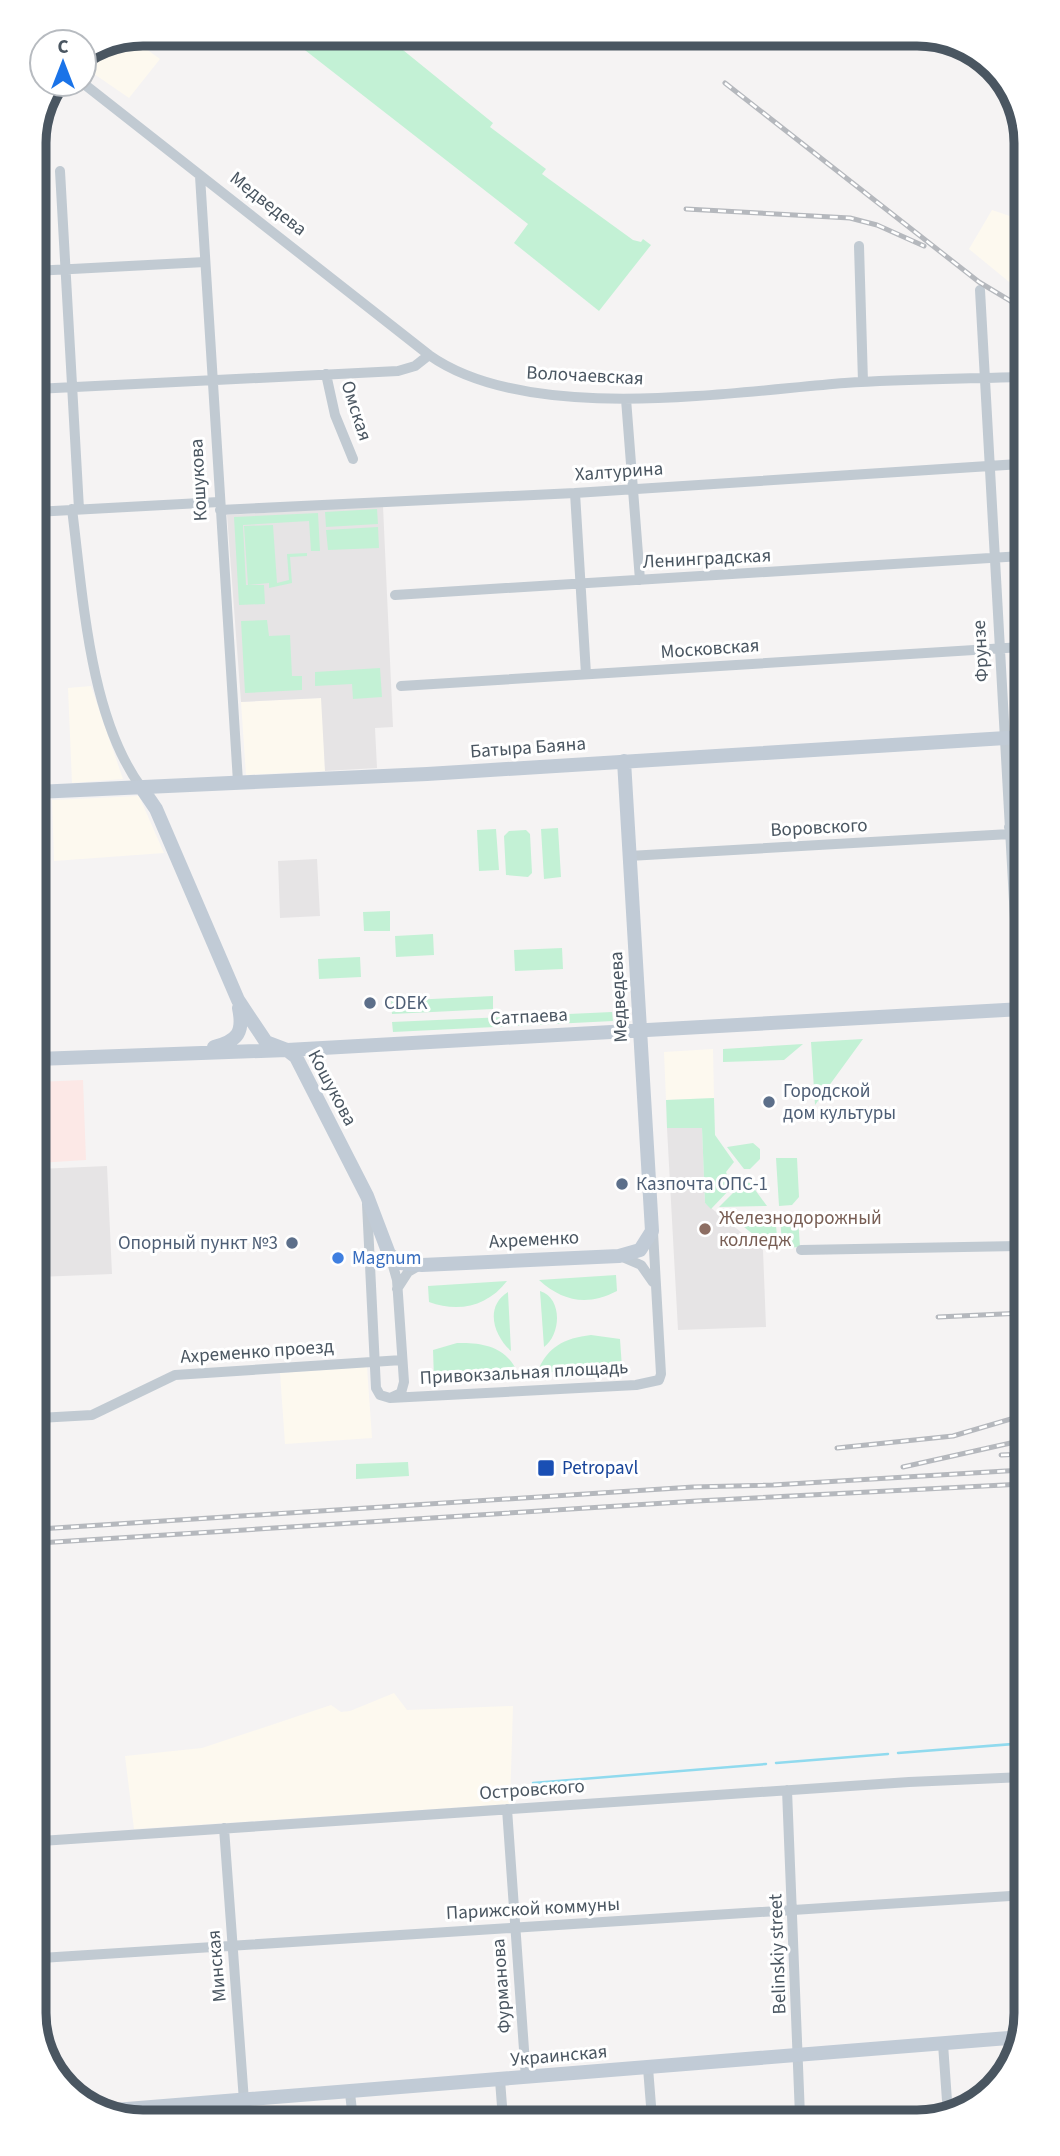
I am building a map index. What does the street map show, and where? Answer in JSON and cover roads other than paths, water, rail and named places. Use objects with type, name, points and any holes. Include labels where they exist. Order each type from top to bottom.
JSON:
[{"type":"street","name":"Медведева","points":[[98,95],[429,355]]},
{"type":"street","points":[[60,171],[75,509],[94,675],[123,755],[141,788]]},
{"type":"street","name":"Кошукова","points":[[200,176],[237,782]]},
{"type":"street","points":[[859,246],[863,382]]},
{"type":"street","points":[[46,271],[205,261]]},
{"type":"street","name":"Фрунзе","points":[[980,290],[998,649],[1015,885]]},
{"type":"street","points":[[46,388],[407,369],[429,355]]},
{"type":"street","name":"Волочаевская","points":[[429,355],[460,373],[509,389],[625,399],[863,382],[1015,377]]},
{"type":"street","name":"Омская","points":[[326,374],[334,415],[353,459]]},
{"type":"street","points":[[625,399],[640,580]]},
{"type":"street","name":"Халтурина","points":[[46,511],[575,493],[1015,464]]},
{"type":"street","points":[[575,493],[586,674]]},
{"type":"street","name":"Ленинградская","points":[[395,595],[1015,556]]},
{"type":"street","name":"Московская","points":[[401,686],[1015,648]]},
{"type":"street","name":"Батыра Баяна","points":[[46,792],[1015,737]]},
{"type":"street","name":"Медведева","points":[[624,761],[652,1231]]},
{"type":"street","points":[[156,809],[153,792],[167,786]]},
{"type":"street","name":"Кошукова","points":[[141,788],[156,809],[238,1000],[268,1044],[287,1050],[296,1057],[368,1196],[389,1254]]},
{"type":"street","name":"Воровского","points":[[629,856],[1015,828]]},
{"type":"street","points":[[197,1052],[227,1044],[239,1036],[242,1025],[238,1000]]},
{"type":"street","name":"Сатпаева","points":[[46,1059],[287,1050],[1015,1009]]},
{"type":"street","points":[[240,1051],[254,1043],[252,1024]]},
{"type":"street","name":"Кошукова","points":[[368,1196],[377,1391],[390,1398]]},
{"type":"street","points":[[652,1231],[656,1288]]},
{"type":"street","name":"Ахременко","points":[[389,1254],[406,1264],[422,1265],[619,1256],[640,1250],[652,1231]]},
{"type":"street","points":[[802,1250],[1015,1247]]},
{"type":"street","points":[[389,1254],[397,1289],[402,1360],[402,1391],[390,1398]]},
{"type":"street","points":[[619,1256],[641,1265],[656,1288]]},
{"type":"street","points":[[397,1289],[408,1272],[422,1265]]},
{"type":"street","name":"Привокзальная площадь","points":[[390,1398],[636,1385],[659,1380],[661,1374],[656,1288]]},
{"type":"street","name":"Ахременко проезд","points":[[46,1418],[92,1415],[175,1375],[402,1360]]},
{"type":"street","name":"Островского","points":[[46,1841],[787,1790],[1015,1778]]},
{"type":"street","name":"Belinskiy street","points":[[787,1790],[794,1911],[800,2110]]},
{"type":"street","name":"Фурманова","points":[[507,1809],[526,2078]]},
{"type":"street","name":"Минская","points":[[224,1828],[244,2101]]},
{"type":"street","name":"Парижской коммуны","points":[[46,1958],[1015,1896]]},
{"type":"street","name":"Украинская","points":[[126,2109],[1011,2038]]},
{"type":"street","points":[[943,2044],[947,2106]]},
{"type":"street","points":[[648,2068],[651,2110]]},
{"type":"street","points":[[500,2080],[502,2110]]},
{"type":"street","points":[[350,2093],[352,2110]]},
{"type":"street","points":[[199,2104],[200,2110]]},
{"type":"waterway","points":[[898,1753],[1015,1744]]},
{"type":"waterway","points":[[776,1763],[888,1754]]},
{"type":"waterway","points":[[533,1783],[766,1764]]},
{"type":"railway","points":[[725,83],[979,282],[1015,304]]},
{"type":"railway","points":[[686,209],[850,218],[877,225],[924,246]]},
{"type":"railway","points":[[938,1317],[1015,1313]]},
{"type":"railway","points":[[837,1448],[953,1436],[1015,1418]]},
{"type":"railway","points":[[903,1467],[1015,1442]]},
{"type":"railway","points":[[1001,1455],[1015,1454]]},
{"type":"railway","points":[[46,1529],[693,1487],[1015,1471]]},
{"type":"railway","points":[[46,1543],[697,1501],[1015,1484]]},
{"type":"place","name":"CDEK","points":[[370,1003]]},
{"type":"place","name":"Городской дом культуры","points":[[769,1102]]},
{"type":"place","name":"Казпочта ОПС-1","points":[[622,1184]]},
{"type":"place","name":"Железнодорожный колледж","points":[[705,1229]]},
{"type":"place","name":"Опорный пункт №3","points":[[292,1243]]},
{"type":"place","name":"Magnum","points":[[338,1258]]},
{"type":"place","name":"Petropavl","points":[[546,1468]]}]
